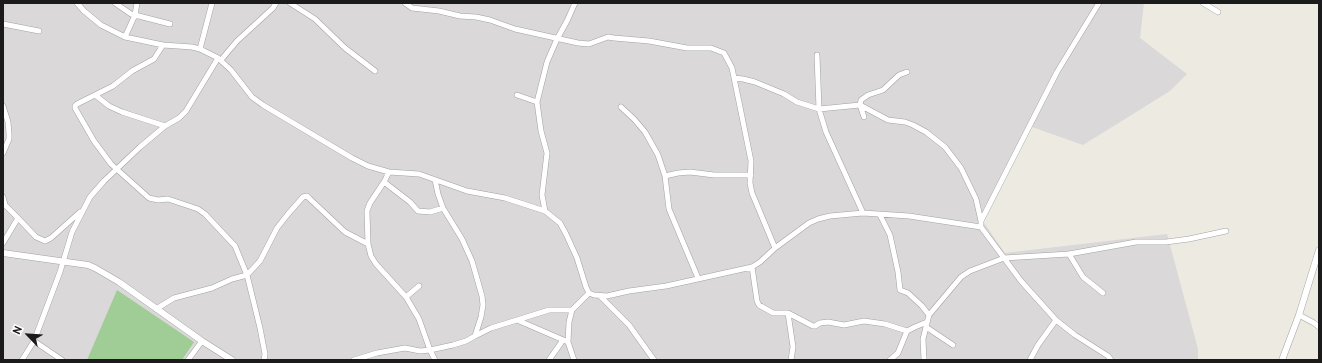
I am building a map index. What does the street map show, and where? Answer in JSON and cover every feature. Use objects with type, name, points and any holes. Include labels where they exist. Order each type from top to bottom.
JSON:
[{"type":"street","points":[[77,3],[101,25],[125,37],[163,45],[187,46],[219,59],[252,97],[263,105],[368,166],[389,172],[414,173],[467,191],[512,200],[545,211],[560,223],[575,252],[586,287],[589,293],[594,295],[600,296],[666,286],[752,267],[809,223],[818,219],[838,215],[863,213],[919,217],[981,227]]},
{"type":"street","points":[[115,3],[126,12],[170,24]]},
{"type":"street","points":[[125,37],[135,15],[137,3]]},
{"type":"street","points":[[200,50],[212,3]]},
{"type":"street","points":[[22,360],[34,340],[70,239],[82,210],[90,197],[104,180],[118,169],[140,147],[165,126],[180,118],[219,59],[273,8],[276,3]]},
{"type":"street","points":[[290,3],[315,19],[345,48],[375,71]]},
{"type":"street","points":[[405,3],[412,8],[439,11],[460,16],[476,16],[516,29],[584,44],[614,38],[649,41],[687,48],[711,48],[722,52],[725,54],[732,68],[750,161],[750,183],[753,198],[775,248]]},
{"type":"street","points":[[545,211],[542,195],[546,153],[537,102],[547,62],[575,3]]},
{"type":"street","points":[[981,221],[1057,72],[1099,3]]},
{"type":"street","points":[[1203,3],[1218,12]]},
{"type":"street","points":[[3,24],[39,31]]},
{"type":"street","points":[[163,45],[154,60],[138,67],[113,86],[77,104],[75,108],[94,141],[111,164],[149,198],[158,200],[168,199],[198,209],[205,214],[235,246],[247,275],[260,328],[265,354],[264,360]]},
{"type":"street","points":[[818,55],[819,109],[826,132],[863,213]]},
{"type":"street","points":[[864,117],[860,105],[861,100],[868,95],[883,90],[899,75],[908,72]]},
{"type":"street","points":[[734,78],[756,82],[784,94],[795,101],[819,109],[860,105],[888,120],[913,125],[926,132],[945,147],[961,168],[976,199],[981,227],[1021,281],[1056,320],[1075,335],[1108,356],[1111,360]]},
{"type":"street","points":[[95,95],[109,106],[122,112],[165,126]]},
{"type":"street","points":[[518,95],[537,102]]},
{"type":"street","points":[[3,106],[9,139],[3,152]]},
{"type":"street","points":[[621,107],[634,119],[650,139],[665,176],[669,209],[698,278]]},
{"type":"street","points":[[389,172],[370,203],[367,211],[366,220],[368,244],[371,256],[376,264],[406,297],[419,319],[435,360]]},
{"type":"street","points":[[665,176],[690,172],[714,175],[751,175]]},
{"type":"street","points":[[435,180],[443,208],[472,261],[482,296],[483,305],[481,318],[475,336]]},
{"type":"street","points":[[384,182],[410,202],[418,211],[430,212],[443,208]]},
{"type":"street","points":[[156,309],[174,298],[212,288],[232,279],[247,275],[260,261],[270,240],[288,214],[303,197],[307,196],[346,232],[368,244]]},
{"type":"street","points":[[3,198],[5,204],[36,236],[45,240],[51,238],[82,210]]},
{"type":"street","points":[[880,215],[890,235],[898,272],[900,290],[908,293],[929,314]]},
{"type":"street","points":[[3,243],[18,218]]},
{"type":"street","points":[[924,360],[923,344],[929,314],[961,277],[970,272],[1004,258],[1069,254],[1136,242],[1166,242],[1189,239],[1226,231]]},
{"type":"street","points":[[1282,360],[1299,315],[1319,250]]},
{"type":"street","points":[[3,252],[88,265],[95,268],[119,282],[202,341],[232,360]]},
{"type":"street","points":[[1069,254],[1083,277],[1103,293]]},
{"type":"street","points":[[752,267],[758,303],[771,312],[788,313],[814,326],[820,323],[828,322],[844,325],[864,321],[885,324],[907,331]]},
{"type":"street","points":[[406,297],[419,286]]},
{"type":"street","points":[[574,360],[566,341],[569,322],[572,310],[589,293]]},
{"type":"street","points":[[600,296],[629,325],[654,360]]},
{"type":"street","points":[[354,360],[376,353],[400,348],[420,351],[453,345],[466,341],[492,328],[549,310],[572,310]]},
{"type":"street","points":[[788,313],[793,348],[791,360]]},
{"type":"street","points":[[1299,315],[1319,327]]},
{"type":"street","points":[[518,320],[566,341]]},
{"type":"street","points":[[1030,360],[1038,345],[1056,320]]},
{"type":"street","points":[[890,360],[898,353],[907,331],[914,327],[926,325],[953,345]]},
{"type":"street","points":[[34,340],[62,360]]},
{"type":"street","points":[[188,360],[202,341]]},
{"type":"street","points":[[549,360],[566,341]]},
{"type":"shaded area","points":[[3,3],[1144,3],[1140,38],[1187,74],[1170,91],[1083,145],[1032,127],[982,220],[1005,253],[1167,234],[1198,349],[1198,360],[3,360]]},
{"type":"green space","points":[[117,290],[194,342],[182,360],[87,360]]}]
